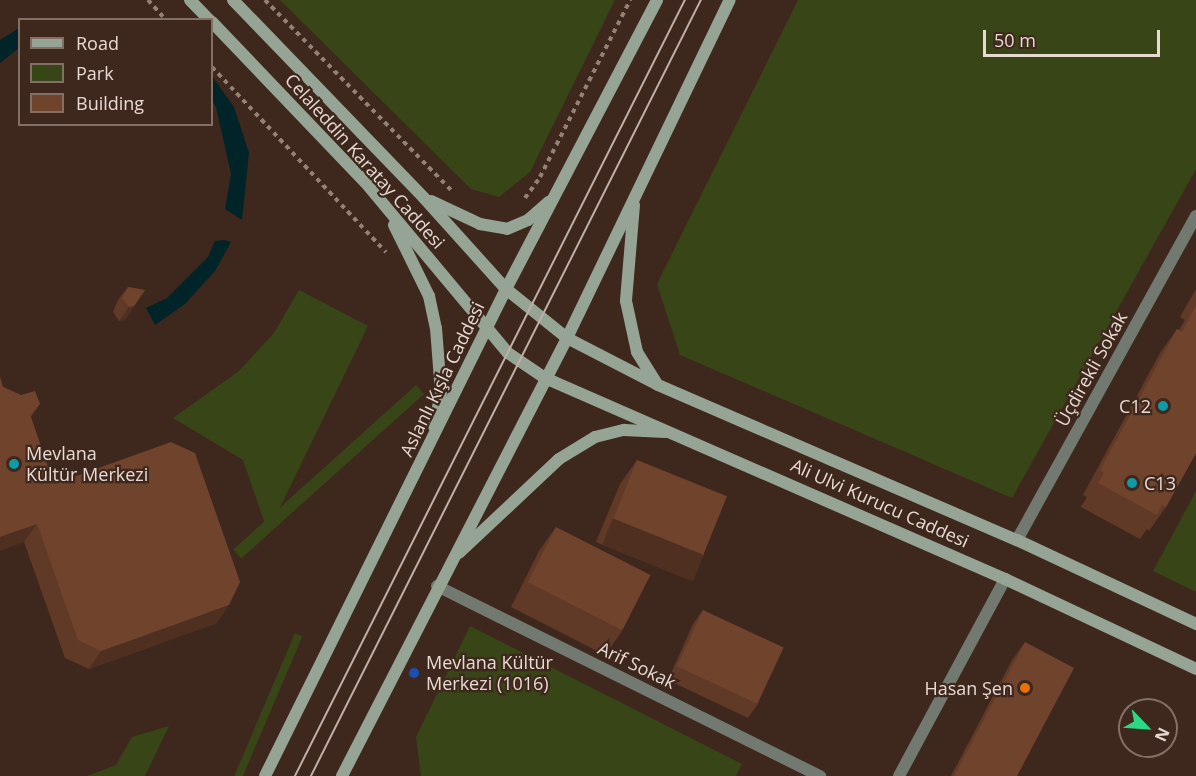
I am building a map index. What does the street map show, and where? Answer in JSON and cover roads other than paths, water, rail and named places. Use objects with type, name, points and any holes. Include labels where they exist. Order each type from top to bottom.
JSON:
[{"type":"main road","name":"Celaleddin Karatay Caddesi","points":[[190,0],[207,18]]},
{"type":"main road","name":"Celaleddin Karatay Caddesi","points":[[233,0],[424,198],[506,289],[567,338]]},
{"type":"main road","name":"Aslanlı Kışla Caddesi","points":[[265,776],[489,328],[506,289],[657,0]]},
{"type":"main road","points":[[342,776],[437,586],[567,338],[636,189],[730,0]]},
{"type":"main road","name":"Celaleddin Karatay Caddesi","points":[[213,24],[365,182],[508,353],[545,378]]},
{"type":"main road","points":[[365,182],[396,229],[429,296],[441,366],[441,393],[431,443]]},
{"type":"main road","points":[[636,189],[628,245],[626,301],[637,352],[658,385]]},
{"type":"main road","points":[[424,198],[480,224],[528,220],[557,195]]},
{"type":"main road","name":"Ali Ulvi Kurucu Caddesi","points":[[567,338],[658,385],[1017,540],[1196,624]]},
{"type":"main road","name":"Ali Ulvi Kurucu Caddesi","points":[[545,378],[675,432],[1005,579],[1196,669]]},
{"type":"main road","points":[[452,560],[559,459],[595,437],[624,430],[675,432]]},
{"type":"street","name":"Üçdirekli Sokak","points":[[1017,540],[1196,216]]},
{"type":"street","points":[[898,776],[1005,579]]},
{"type":"street","name":"Arif Sokak","points":[[437,586],[820,776]]},
{"type":"water","points":[[18,29],[18,49],[0,63],[0,40]]},
{"type":"water","points":[[213,77],[234,107],[249,153],[242,220],[225,209],[231,174],[216,107],[213,102]]},
{"type":"water","points":[[215,241],[231,242],[215,271],[185,304],[155,325],[146,308],[167,298],[208,257]]},
{"type":"tram line","points":[[295,776],[685,0]]},
{"type":"tram line","points":[[311,776],[701,0]]},
{"type":"place","name":"C12","points":[[1163,406]]},
{"type":"place","name":"Mevlana Kültür Merkezi","points":[[14,464]]},
{"type":"place","name":"C13","points":[[1132,483]]},
{"type":"place","name":"Mevlana Kültür Merkezi (1016)","points":[[414,673]]},
{"type":"place","name":"Hasan Şen","points":[[1025,688]]}]
